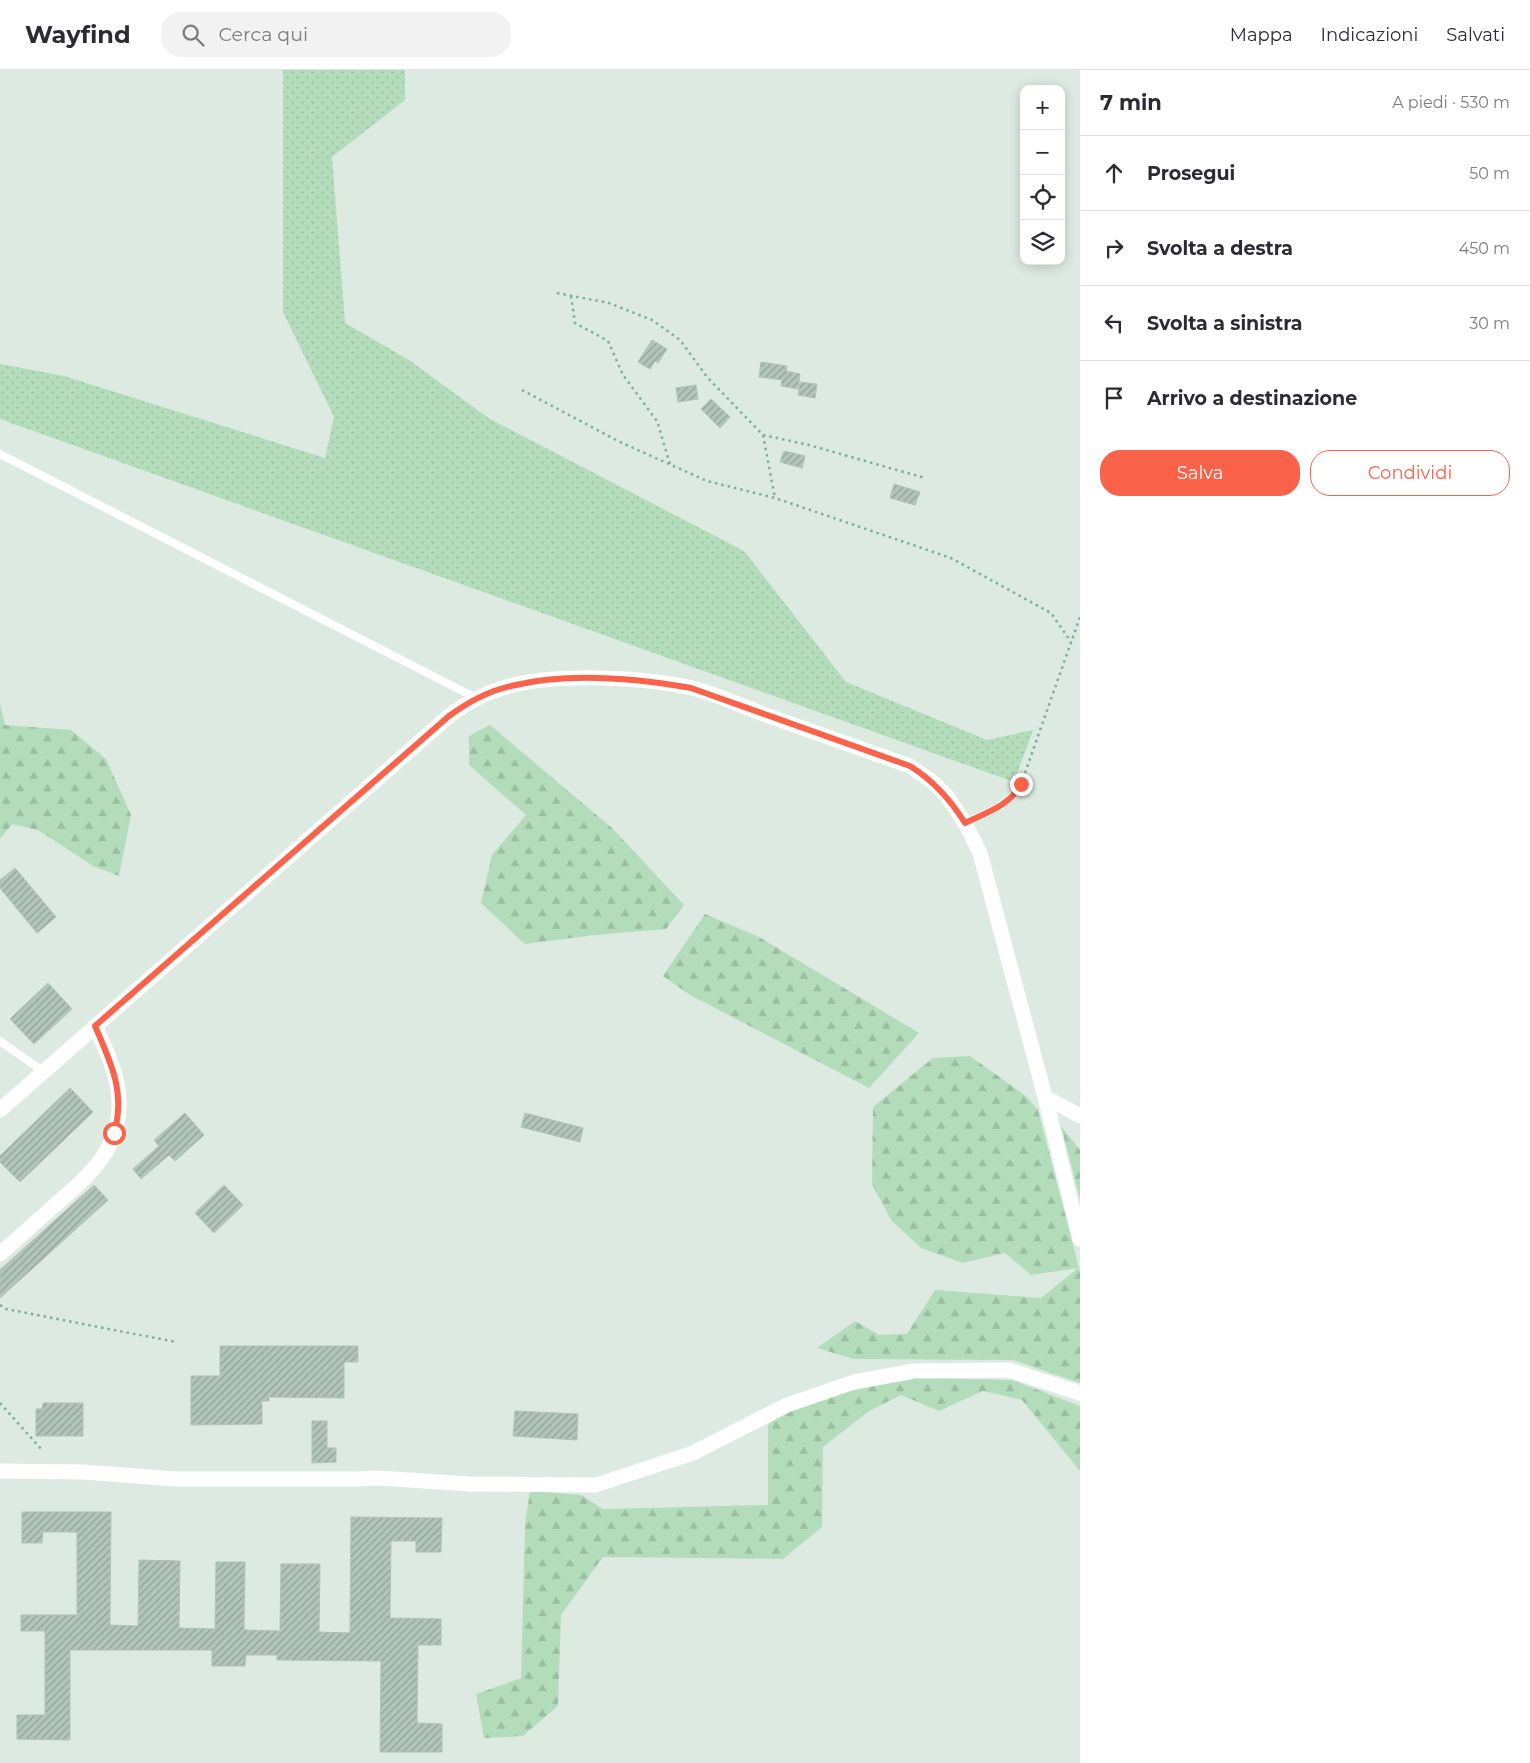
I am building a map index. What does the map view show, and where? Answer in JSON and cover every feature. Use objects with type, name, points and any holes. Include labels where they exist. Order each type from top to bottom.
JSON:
[{"type":"street","points":[[0,1110],[449,716],[476,698],[510,686],[538,680],[576,678],[655,682],[691,688],[910,766],[934,783],[956,808],[980,853],[1045,1097],[1080,1239]]},
{"type":"street","points":[[0,1254],[86,1177],[100,1161],[111,1142],[119,1110],[118,1093],[113,1068],[95,1026]]},
{"type":"street","points":[[1045,1097],[1080,1116]]},
{"type":"street","points":[[0,1471],[83,1472],[176,1478],[379,1478],[469,1484],[596,1485],[694,1452],[787,1405],[854,1382],[914,1370],[1009,1370],[1080,1393]]},
{"type":"lane","points":[[0,454],[476,698]]},
{"type":"lane","points":[[965,823],[1006,802],[1013,797],[1021,784]]},
{"type":"lane","points":[[0,1041],[44,1072]]},
{"type":"path","points":[[557,293],[618,306],[652,320],[680,340],[706,377],[763,436],[775,498]]},
{"type":"path","points":[[571,296],[576,323],[608,341],[623,375],[657,421],[670,464]]},
{"type":"path","points":[[522,390],[620,442],[707,481],[775,498],[950,558],[1052,613],[1071,642]]},
{"type":"path","points":[[763,436],[809,445],[925,478]]},
{"type":"path","points":[[1021,784],[1080,617]]},
{"type":"path","points":[[0,1305],[6,1309],[176,1342]]},
{"type":"path","points":[[0,1403],[42,1450]]},
{"type":"green space","points":[[283,70],[405,70],[405,100],[332,157],[345,323],[409,360],[490,419],[744,551],[846,682],[987,740],[1033,730],[1014,782],[0,419],[0,364],[64,376],[325,458],[334,417],[283,312]]},
{"type":"green space","points":[[0,703],[5,725],[71,730],[106,759],[131,815],[119,876],[93,866],[38,830],[12,824],[0,839]]},
{"type":"green space","points":[[490,725],[612,828],[684,905],[666,929],[595,935],[525,944],[481,903],[492,855],[526,815],[469,765],[469,736]]},
{"type":"green space","points":[[705,914],[759,937],[919,1033],[869,1088],[690,995],[663,976]]},
{"type":"green space","points":[[970,1056],[1026,1096],[1038,1110],[1080,1272],[1080,1383],[1013,1360],[854,1359],[817,1348],[855,1321],[879,1335],[907,1334],[935,1290],[1041,1298],[1078,1268],[1031,1275],[1005,1253],[963,1263],[921,1248],[891,1220],[872,1184],[873,1107],[933,1058]]},
{"type":"green space","points":[[1061,1126],[1080,1150],[1080,1199]]},
{"type":"green space","points":[[913,1378],[1012,1380],[1080,1406],[1080,1471],[1022,1400],[983,1391],[939,1411],[901,1395],[869,1411],[823,1447],[822,1527],[783,1559],[603,1557],[561,1615],[558,1706],[523,1736],[484,1738],[476,1694],[521,1678],[525,1525],[530,1491],[581,1495],[603,1509],[768,1505],[768,1425],[796,1402]]},
{"type":"building","points":[[652,340],[667,349],[658,363],[655,361],[650,369],[638,362]]},
{"type":"building","points":[[761,362],[787,366],[786,371],[800,374],[798,389],[781,386],[782,380],[759,377]]},
{"type":"building","points":[[800,382],[817,384],[815,398],[798,395]]},
{"type":"building","points":[[696,385],[698,399],[678,402],[676,388]]},
{"type":"building","points":[[711,399],[730,417],[720,428],[701,409]]},
{"type":"building","points":[[784,451],[805,456],[802,468],[780,462]]},
{"type":"building","points":[[894,484],[920,492],[915,505],[890,498]]},
{"type":"building","points":[[15,868],[56,917],[37,933],[0,888],[0,880]]},
{"type":"building","points":[[48,983],[72,1009],[34,1044],[10,1019]]},
{"type":"building","points":[[70,1088],[93,1112],[20,1182],[0,1162],[0,1156]]},
{"type":"building","points":[[185,1113],[204,1135],[175,1161],[169,1155],[141,1179],[133,1169],[159,1146],[154,1140]]},
{"type":"building","points":[[525,1113],[583,1128],[580,1142],[521,1127]]},
{"type":"building","points":[[94,1185],[108,1200],[0,1298],[0,1270]]},
{"type":"building","points":[[224,1185],[243,1205],[214,1233],[195,1213]]},
{"type":"building","points":[[220,1346],[358,1346],[358,1362],[344,1362],[344,1398],[269,1397],[269,1401],[262,1401],[262,1424],[191,1425],[191,1376],[220,1376]]},
{"type":"building","points":[[43,1403],[83,1403],[83,1436],[36,1436],[36,1409],[42,1409]]},
{"type":"building","points":[[515,1411],[578,1414],[577,1440],[513,1436]]},
{"type":"building","points":[[312,1421],[327,1421],[327,1448],[336,1448],[336,1462],[312,1463]]},
{"type":"building","points":[[22,1512],[111,1512],[110,1625],[138,1626],[139,1560],[180,1561],[179,1628],[215,1629],[216,1562],[245,1562],[244,1630],[280,1631],[281,1564],[320,1564],[319,1632],[350,1633],[351,1517],[442,1518],[441,1552],[416,1552],[416,1541],[391,1541],[390,1618],[441,1619],[441,1645],[418,1645],[417,1723],[442,1724],[442,1752],[380,1752],[381,1661],[277,1660],[277,1655],[246,1655],[245,1666],[212,1666],[212,1650],[70,1650],[70,1740],[17,1739],[17,1715],[45,1715],[45,1631],[21,1631],[21,1615],[77,1615],[77,1532],[43,1532],[42,1543],[22,1543]]},
{"type":"route","points":[[114,1133],[120,1102],[117,1085],[113,1068],[95,1026],[449,716],[476,698],[510,686],[538,680],[576,678],[655,682],[691,688],[910,766],[934,783],[946,795],[965,823],[1006,802],[1013,797],[1021,784]]}]
